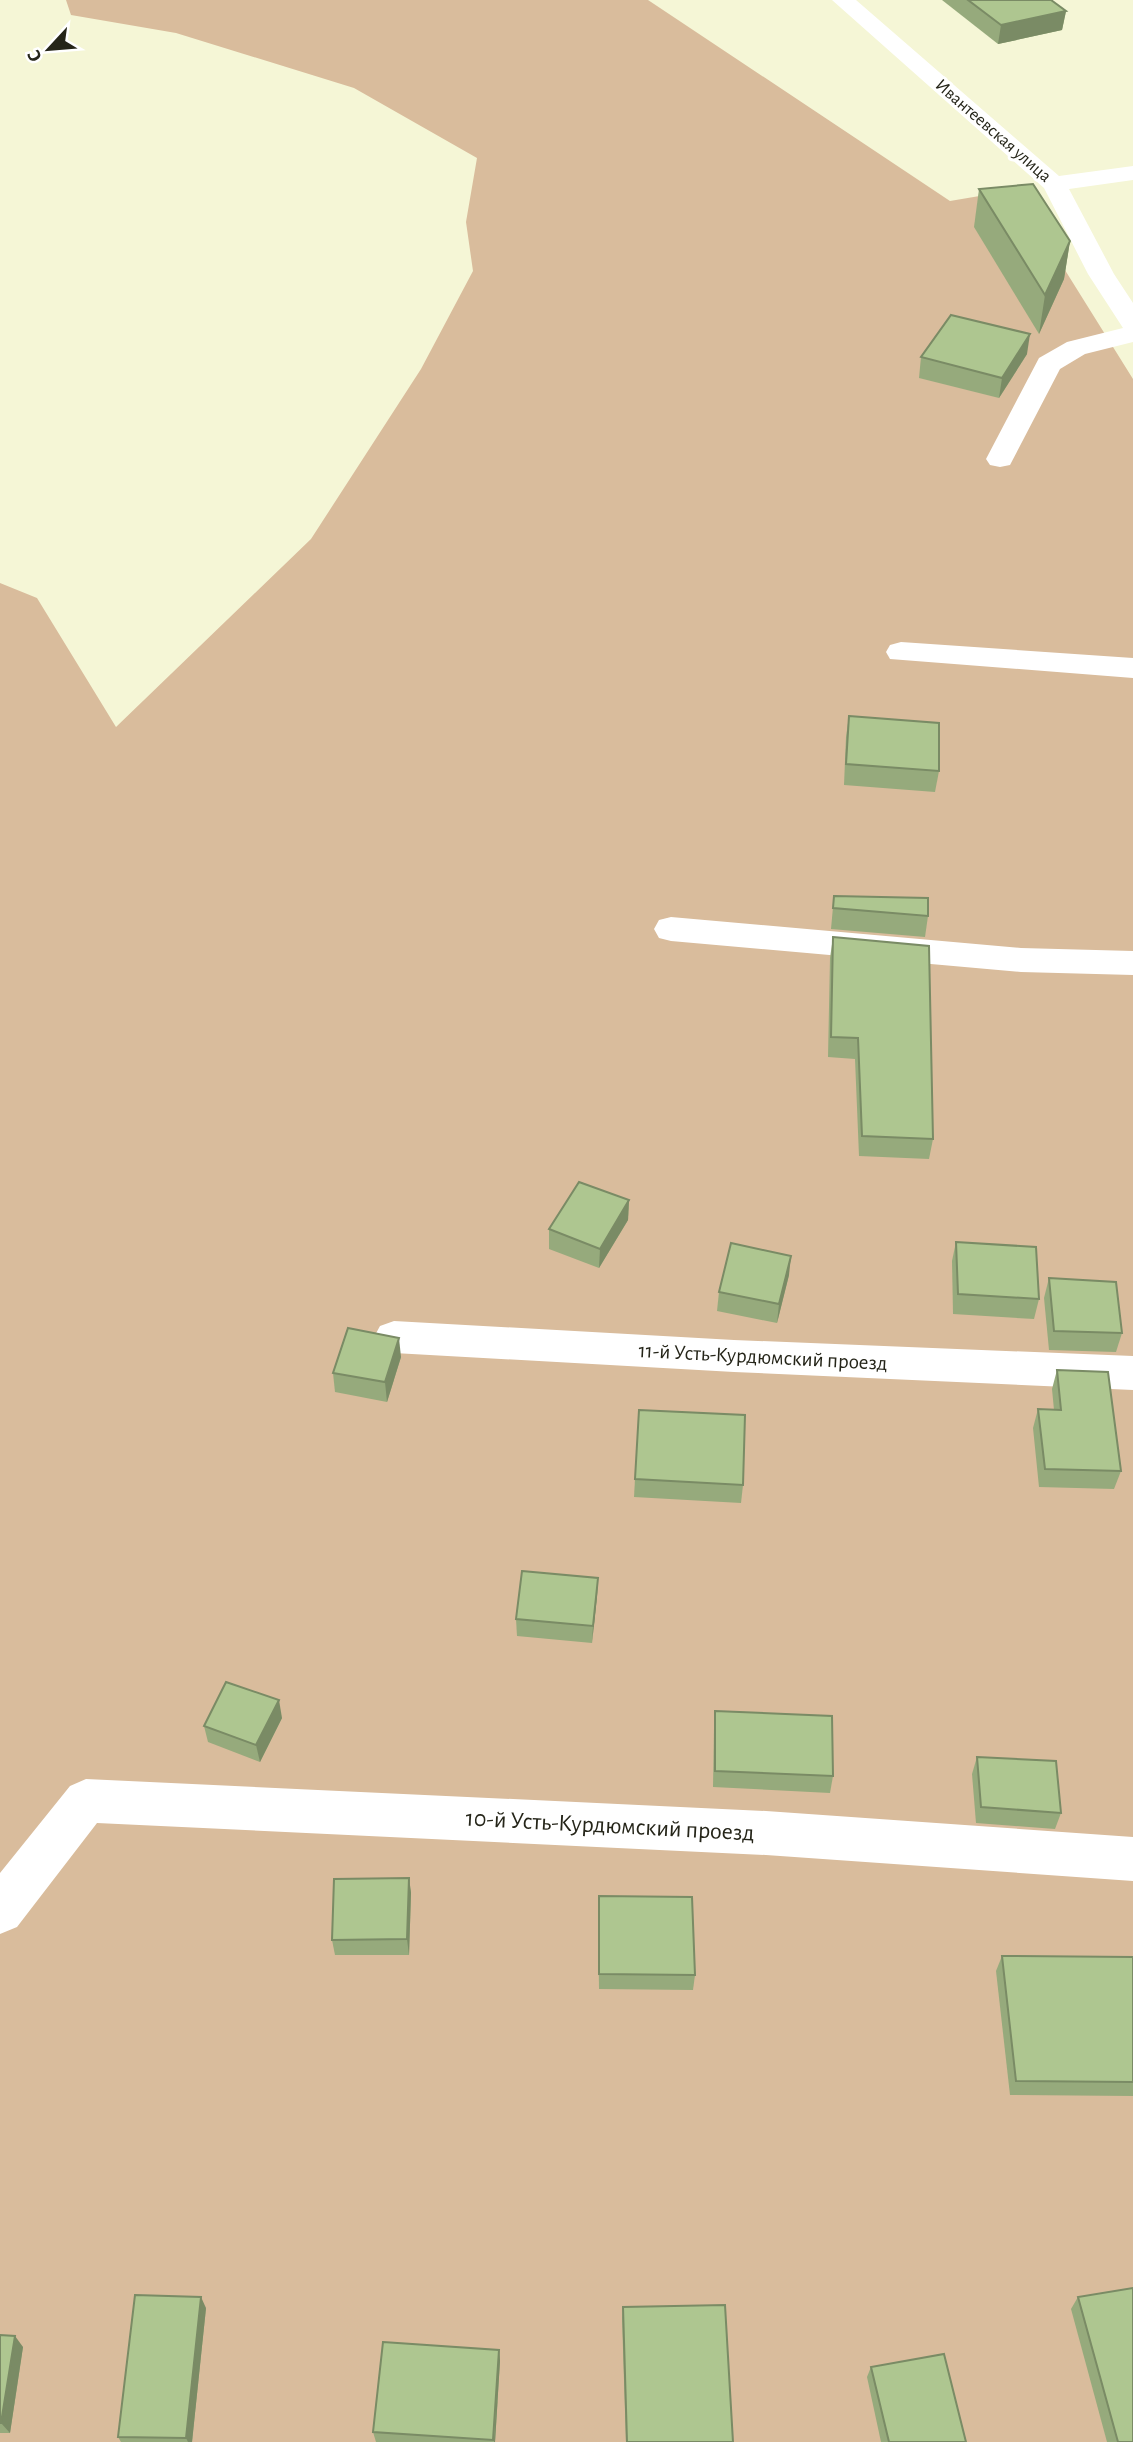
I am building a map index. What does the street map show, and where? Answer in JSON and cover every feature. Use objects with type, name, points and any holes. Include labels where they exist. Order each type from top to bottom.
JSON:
[{"type":"street","name":"Ивантеевская улица","points":[[843,0],[1054,184],[1101,274],[1133,323]]},
{"type":"street","points":[[1054,184],[1133,173]]},
{"type":"street","points":[[1101,274],[1133,278]]},
{"type":"street","points":[[1000,459],[1049,364],[1076,348],[1133,334]]},
{"type":"street","points":[[901,652],[1133,667]]},
{"type":"street","points":[[671,929],[1021,960],[1133,963]]},
{"type":"street","name":"11-й Усть-Курдюмский проезд","points":[[394,1337],[734,1356],[1133,1373]]},
{"type":"street","name":"10-й Усть-Курдюмский проезд","points":[[0,1912],[86,1801],[766,1833],[1133,1858]]},
{"type":"shaded area","points":[[66,0],[648,0],[950,201],[1015,190],[1133,379],[1133,2442],[0,2442],[0,583],[37,598],[116,727],[311,539],[421,369],[473,271],[466,222],[477,158],[354,88],[176,33],[71,15]]},
{"type":"building","points":[[968,0],[1051,0],[1066,11],[1001,25]]},
{"type":"building","points":[[1033,184],[1070,241],[1045,295],[979,189]]},
{"type":"building","points":[[951,315],[1030,334],[1002,378],[921,357]]},
{"type":"building","points":[[849,716],[939,723],[939,771],[846,764]]},
{"type":"building","points":[[834,896],[928,898],[928,916],[833,908]]},
{"type":"building","points":[[833,937],[929,946],[933,1139],[862,1136],[858,1038],[831,1037]]},
{"type":"building","points":[[579,1182],[629,1200],[600,1249],[549,1229]]},
{"type":"building","points":[[956,1242],[1036,1247],[1039,1299],[958,1294]]},
{"type":"building","points":[[731,1243],[791,1256],[779,1304],[719,1292]]},
{"type":"building","points":[[1049,1278],[1116,1282],[1122,1333],[1054,1331]]},
{"type":"building","points":[[348,1328],[399,1338],[385,1382],[333,1373]]},
{"type":"building","points":[[1057,1370],[1108,1372],[1121,1471],[1045,1469],[1038,1409],[1061,1410]]},
{"type":"building","points":[[639,1410],[745,1415],[743,1485],[635,1479]]},
{"type":"building","points":[[522,1571],[598,1578],[593,1626],[516,1619]]},
{"type":"building","points":[[226,1682],[279,1700],[256,1745],[204,1726]]},
{"type":"building","points":[[715,1711],[832,1716],[833,1776],[715,1771]]},
{"type":"building","points":[[977,1757],[1056,1761],[1061,1813],[981,1807]]},
{"type":"building","points":[[409,1878],[407,1939],[332,1940],[334,1879]]},
{"type":"building","points":[[599,1896],[692,1897],[695,1975],[599,1974]]},
{"type":"building","points":[[1002,1956],[1133,1957],[1133,2082],[1016,2081]]},
{"type":"building","points":[[1133,2288],[1133,2442],[1118,2442],[1078,2297]]},
{"type":"building","points":[[135,2295],[201,2297],[186,2438],[118,2437]]},
{"type":"building","points":[[725,2305],[733,2442],[627,2442],[623,2307]]},
{"type":"building","points":[[0,2335],[15,2336],[1,2423],[0,2423]]},
{"type":"building","points":[[383,2342],[499,2350],[493,2440],[373,2432]]},
{"type":"building","points":[[944,2354],[966,2442],[889,2442],[871,2367]]}]
